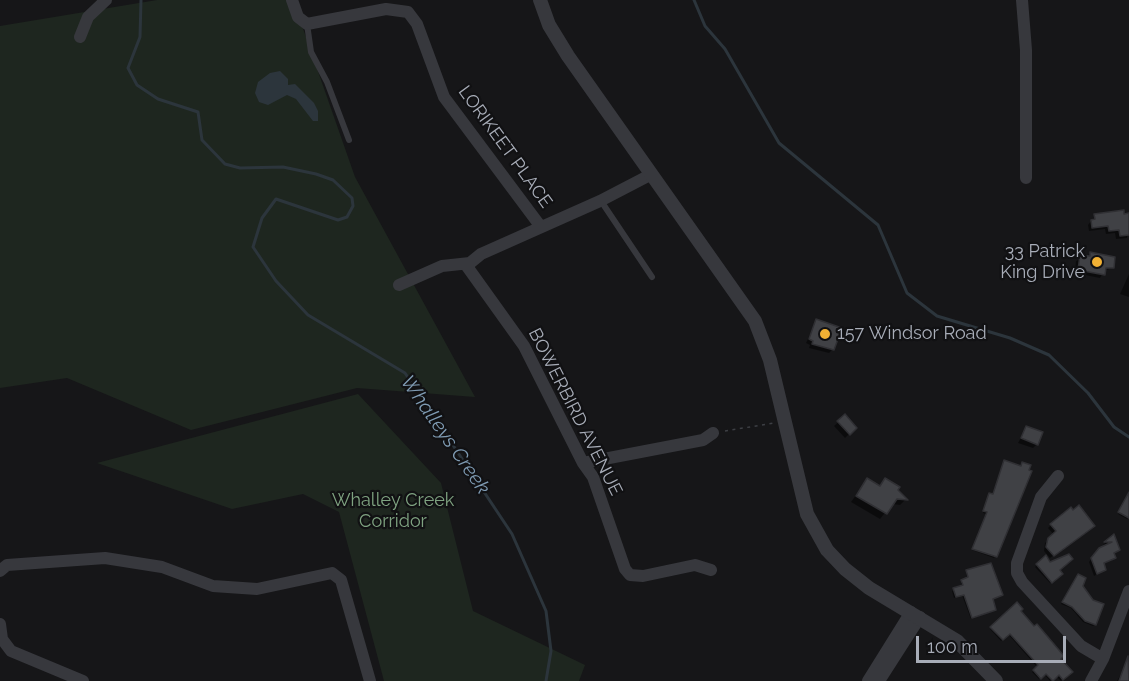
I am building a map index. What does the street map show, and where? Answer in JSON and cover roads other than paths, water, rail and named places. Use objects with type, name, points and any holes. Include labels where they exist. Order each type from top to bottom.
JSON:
[{"type":"street","points":[[80,37],[88,17],[106,0]]},
{"type":"street","points":[[292,0],[298,17],[307,24]]},
{"type":"street","points":[[540,0],[549,25],[564,49],[650,175],[732,285],[754,321],[770,360],[800,491],[816,533],[832,556],[853,576],[957,641],[996,681]]},
{"type":"street","points":[[1022,0],[1026,50],[1026,178]]},
{"type":"street","name":"LORIKEET PLACE","points":[[307,24],[386,9],[408,12],[417,24],[444,97],[542,227]]},
{"type":"street","points":[[399,285],[442,266],[466,265],[481,254],[600,201],[650,175]]},
{"type":"street","name":"BOWERBIRD AVENUE","points":[[466,265],[518,336],[583,463],[593,477],[620,559],[630,575],[643,576],[695,565],[711,570]]},
{"type":"street","points":[[583,463],[703,441],[713,433]]},
{"type":"street","points":[[1058,476],[1041,497],[1017,563],[1017,573],[1022,582],[1081,646],[1103,659]]},
{"type":"street","points":[[0,571],[7,566],[105,558],[162,567],[213,586],[257,589],[320,573],[333,573],[341,580],[370,681]]},
{"type":"street","points":[[1091,681],[1103,659],[1129,591]]},
{"type":"street","points":[[873,680],[916,615]]},
{"type":"street","points":[[0,624],[2,639],[11,651],[83,681]]},
{"type":"lane","points":[[307,24],[309,46],[327,82],[349,140]]},
{"type":"lane","points":[[600,201],[652,277]]},
{"type":"waterway","name":"Whalleys Creek","points":[[141,0],[140,37],[128,68],[137,85],[158,99],[198,112],[202,140],[225,164],[240,168],[283,167],[316,174],[333,180],[352,198],[353,206],[347,217],[338,220],[276,199],[262,218],[253,247],[276,281],[308,315],[405,373],[512,534],[546,611],[551,651],[546,681]]},
{"type":"waterway","points":[[694,0],[705,26],[725,49],[779,143],[878,225],[907,293],[937,316],[1010,338],[1049,355],[1088,393],[1114,427],[1129,437]]},
{"type":"place","name":"33 Patrick King Drive","points":[[1097,262]]},
{"type":"place","name":"157 Windsor Road","points":[[825,334]]},
{"type":"park label","name":"Whalley Creek Corridor","points":[[393,511]]}]
